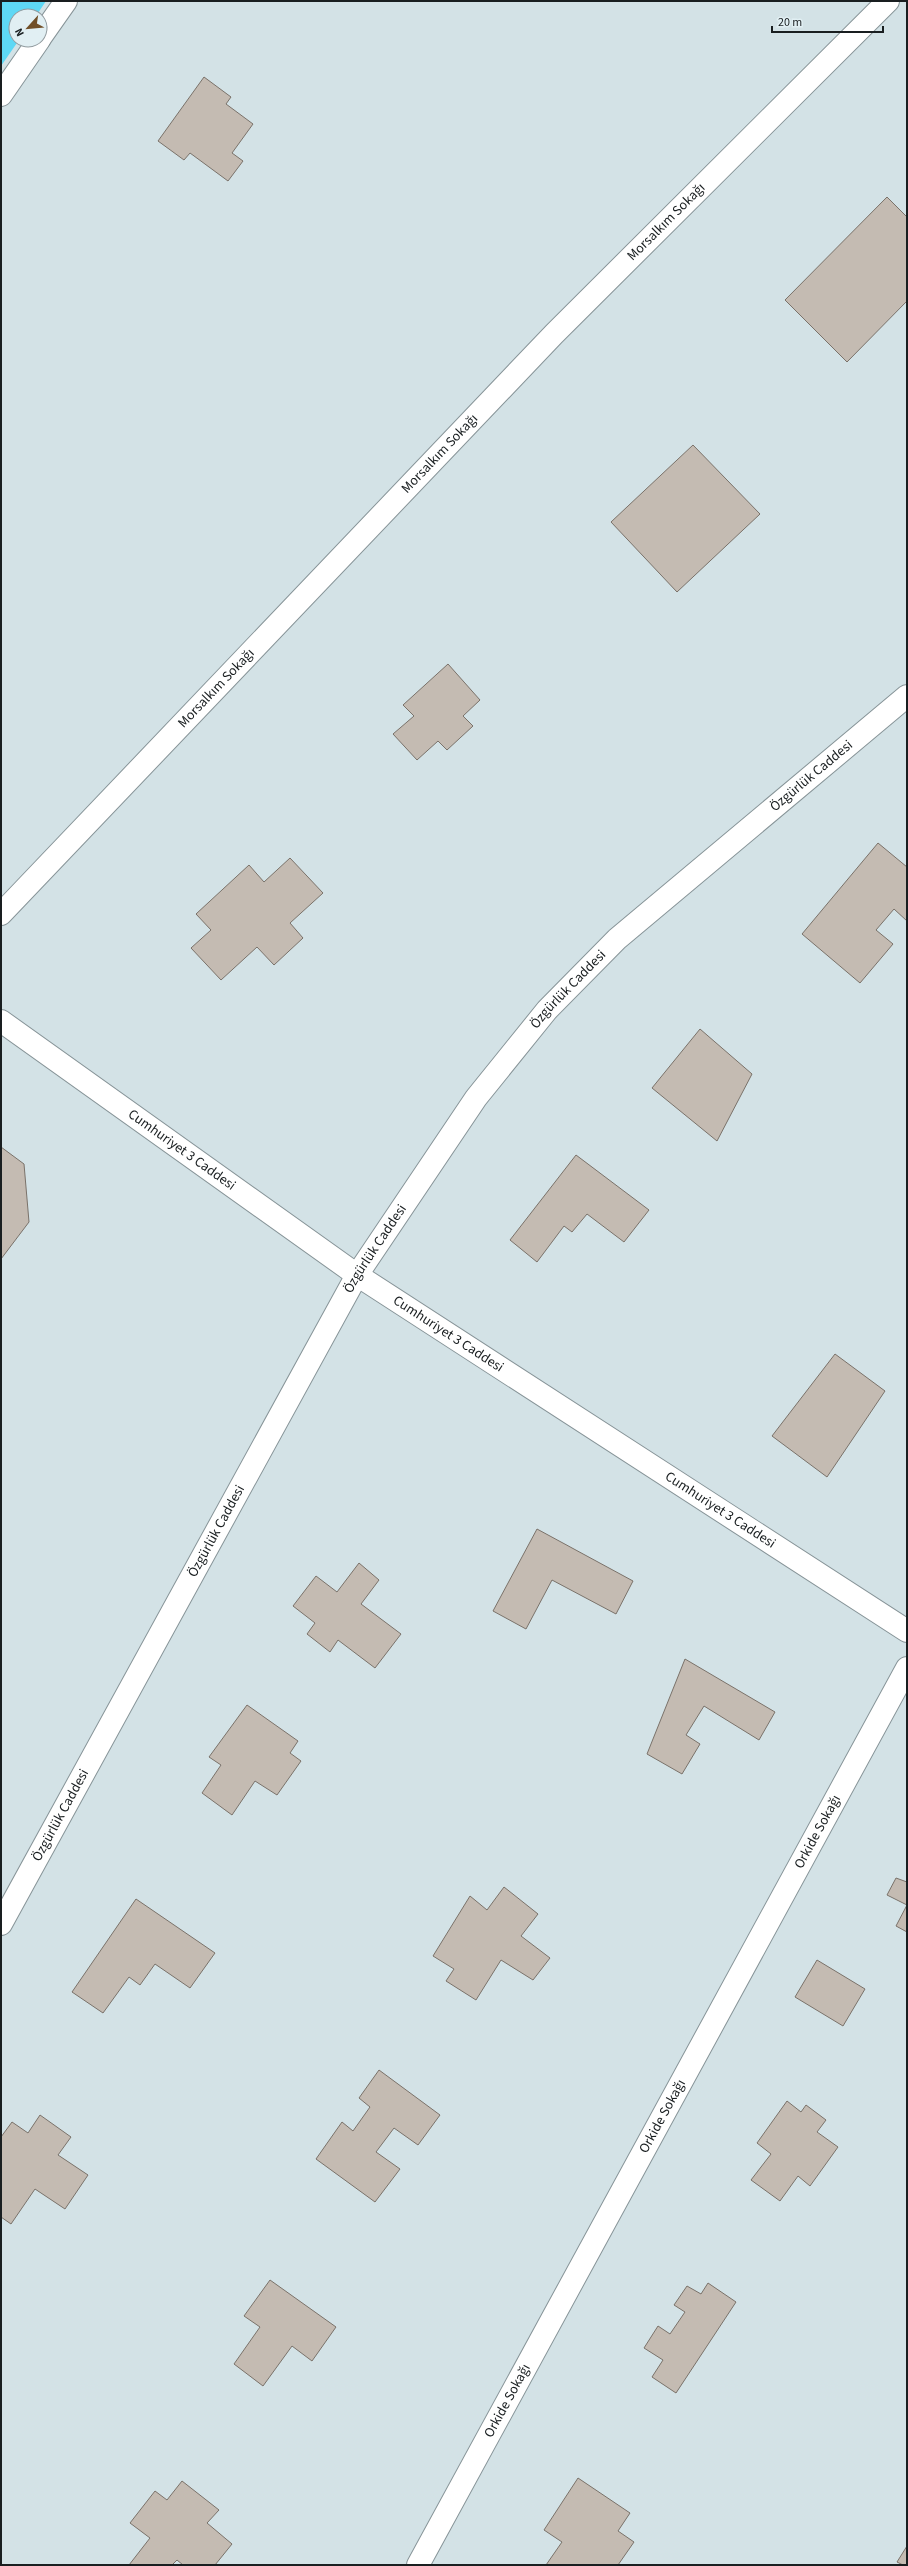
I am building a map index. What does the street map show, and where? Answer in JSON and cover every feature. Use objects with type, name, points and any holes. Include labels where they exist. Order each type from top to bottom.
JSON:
[{"type":"street","points":[[48,26],[66,1]]},
{"type":"street","name":"Morsalkım Sokağı","points":[[1,914],[554,334],[888,1]]},
{"type":"street","points":[[1,95],[33,48]]},
{"type":"street","name":"Özgürlük Caddesi","points":[[1,1924],[357,1275],[476,1098],[547,1010],[617,939],[907,696]]},
{"type":"street","name":"Cumhuriyet 3 Caddesi","points":[[1,1021],[357,1275],[907,1631]]},
{"type":"street","name":"Orkide Sokağı","points":[[418,2565],[907,1668]]},
{"type":"shaded area","points":[[1,1],[46,1],[41,8],[8,8],[8,48],[13,48],[1,66]]},
{"type":"building","points":[[204,77],[231,97],[226,104],[253,124],[232,153],[243,161],[228,181],[190,153],[184,160],[158,141]]},
{"type":"building","points":[[887,197],[907,217],[907,301],[847,362],[785,300]]},
{"type":"building","points":[[693,445],[760,514],[677,592],[611,522]]},
{"type":"building","points":[[448,664],[480,700],[463,716],[473,726],[447,750],[438,741],[417,760],[393,734],[414,716],[403,705]]},
{"type":"building","points":[[878,843],[907,867],[907,921],[894,909],[876,930],[893,944],[860,983],[802,934]]},
{"type":"building","points":[[290,858],[323,893],[290,923],[303,938],[274,965],[257,947],[221,980],[191,948],[211,930],[196,914],[249,865],[264,882]]},
{"type":"building","points":[[700,1029],[752,1074],[717,1141],[652,1088]]},
{"type":"building","points":[[1,1147],[24,1164],[29,1222],[1,1259]]},
{"type":"building","points":[[576,1155],[649,1210],[624,1242],[587,1214],[572,1232],[564,1226],[537,1262],[510,1240]]},
{"type":"building","points":[[835,1354],[885,1391],[827,1477],[772,1436]]},
{"type":"building","points":[[537,1529],[633,1581],[616,1614],[552,1580],[526,1629],[493,1611]]},
{"type":"building","points":[[359,1563],[379,1580],[361,1604],[401,1634],[375,1668],[338,1640],[330,1652],[307,1634],[315,1623],[293,1606],[316,1576],[337,1592]]},
{"type":"building","points":[[685,1659],[775,1712],[759,1740],[704,1706],[686,1735],[700,1744],[682,1774],[647,1754]]},
{"type":"building","points":[[247,1705],[298,1741],[290,1753],[301,1761],[277,1795],[255,1781],[232,1815],[202,1793],[221,1765],[209,1757]]},
{"type":"building","points":[[896,1878],[907,1882],[907,1905],[887,1895]]},
{"type":"building","points":[[504,1887],[538,1914],[521,1936],[550,1958],[533,1980],[501,1960],[476,2000],[446,1981],[454,1969],[433,1956],[470,1896],[487,1910]]},
{"type":"building","points":[[136,1899],[215,1953],[190,1988],[155,1964],[140,1985],[129,1977],[103,2013],[72,1992]]},
{"type":"building","points":[[907,1905],[907,1932],[896,1926]]},
{"type":"building","points":[[817,1960],[865,1989],[843,2026],[795,1997]]},
{"type":"building","points":[[379,2070],[440,2115],[418,2145],[394,2128],[376,2152],[400,2169],[375,2202],[316,2159],[342,2122],[353,2131],[370,2107],[359,2098]]},
{"type":"building","points":[[787,2101],[801,2112],[806,2105],[826,2120],[817,2132],[838,2147],[810,2186],[798,2176],[780,2201],[751,2180],[771,2154],[757,2143]]},
{"type":"building","points":[[40,2115],[71,2137],[58,2155],[88,2175],[65,2209],[35,2189],[11,2224],[1,2217],[1,2137],[12,2122],[28,2133]]},
{"type":"building","points":[[270,2280],[336,2327],[312,2361],[292,2346],[263,2386],[234,2364],[260,2327],[244,2316]]},
{"type":"building","points":[[708,2283],[736,2302],[676,2393],[652,2377],[663,2360],[644,2348],[658,2326],[670,2334],[685,2312],[674,2305],[687,2286],[701,2294]]},
{"type":"building","points":[[578,2478],[630,2513],[618,2531],[634,2542],[618,2565],[546,2565],[562,2542],[544,2530]]},
{"type":"building","points":[[182,2481],[219,2510],[207,2523],[232,2544],[215,2565],[183,2565],[177,2560],[172,2565],[129,2565],[150,2538],[130,2523],[155,2491],[167,2500]]},
{"type":"building","points":[[907,2546],[907,2565],[903,2565],[897,2562]]}]
